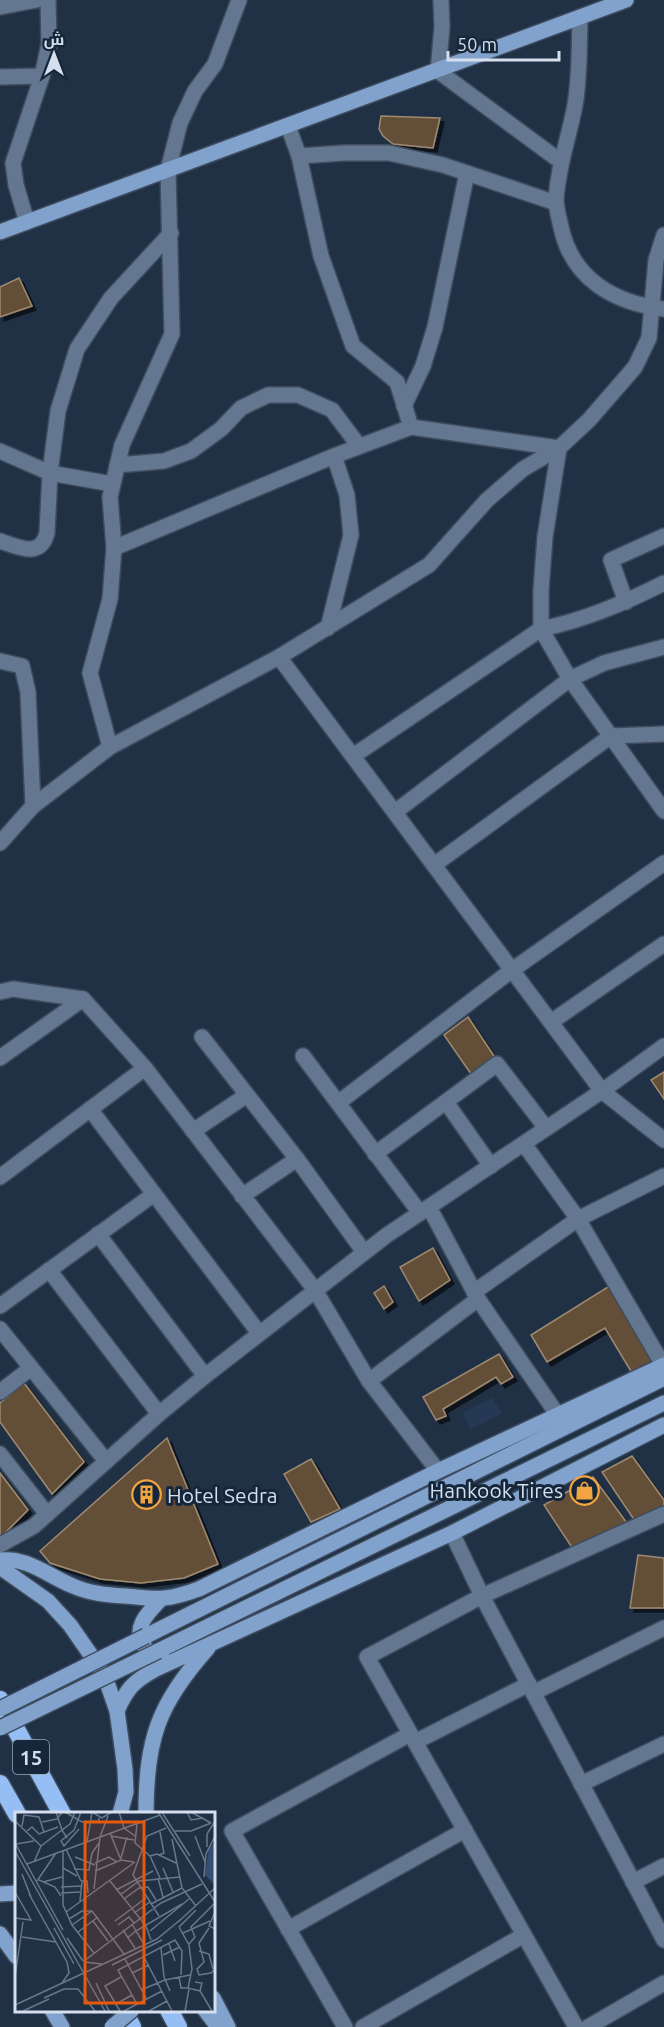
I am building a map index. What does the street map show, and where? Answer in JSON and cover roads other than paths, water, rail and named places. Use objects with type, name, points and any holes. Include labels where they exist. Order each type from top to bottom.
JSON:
[{"type":"highway","name":"15","points":[[0,1700],[61,1812]]},
{"type":"highway","name":"15","points":[[0,1784],[15,1812]]},
{"type":"highway","points":[[124,2012],[132,2027]]},
{"type":"highway","points":[[170,2012],[178,2027]]},
{"type":"main road","points":[[0,232],[626,0]]},
{"type":"main road","points":[[0,1560],[9,1559],[25,1563],[73,1586],[106,1595],[161,1599],[200,1589],[557,1414],[664,1369]]},
{"type":"main road","points":[[0,1709],[664,1369]]},
{"type":"main road","points":[[0,1728],[664,1403]]},
{"type":"main road","points":[[117,1711],[129,1688],[138,1679],[452,1533],[664,1425]]},
{"type":"main road","points":[[0,1567],[48,1600],[70,1625],[104,1674],[117,1711],[126,1792],[132,1812]]},
{"type":"main road","points":[[161,1599],[143,1620],[139,1631],[141,1641],[147,1652],[155,1656],[189,1654]]},
{"type":"main road","points":[[147,1812],[147,1767],[160,1717],[184,1676],[213,1643]]},
{"type":"main road","points":[[121,1812],[126,1792]]},
{"type":"main road","points":[[0,1934],[15,1955]]},
{"type":"main road","points":[[214,2000],[228,2027]]},
{"type":"main road","points":[[53,2012],[63,2027]]},
{"type":"main road","points":[[112,2027],[130,2012]]},
{"type":"main road","points":[[207,2012],[218,2027]]},
{"type":"street","points":[[0,7],[37,0]]},
{"type":"street","points":[[27,222],[16,185],[13,163],[42,76],[49,44],[48,0]]},
{"type":"street","points":[[110,747],[90,674],[110,599],[114,548],[110,496],[112,484],[122,445],[172,334],[168,170],[180,123],[195,91],[216,64],[239,0]]},
{"type":"street","points":[[441,0],[442,27],[438,71],[560,161]]},
{"type":"street","points":[[580,18],[575,104],[560,161],[556,203],[564,239],[584,274],[613,296],[658,308]]},
{"type":"street","points":[[0,77],[42,76]]},
{"type":"street","points":[[288,126],[299,156],[321,256],[353,346],[397,382],[411,427]]},
{"type":"street","points":[[299,156],[389,153],[443,165],[556,203]]},
{"type":"street","points":[[404,406],[423,366],[435,327],[467,173]]},
{"type":"street","points":[[0,541],[29,549],[39,548],[45,543],[50,473],[58,411],[77,349],[111,298],[171,233]]},
{"type":"street","points":[[0,843],[33,806],[110,747],[279,657],[429,565],[488,500],[523,469],[560,448],[589,420],[635,367],[649,338],[658,308],[656,260],[664,236]]},
{"type":"street","points":[[117,465],[164,461],[191,451],[221,429],[241,408],[268,395],[298,395],[332,410],[359,446]]},
{"type":"street","points":[[114,548],[334,456],[411,427],[560,448]]},
{"type":"street","points":[[560,448],[545,537],[541,629],[570,679],[664,811]]},
{"type":"street","points":[[0,451],[50,473],[112,484]]},
{"type":"street","points":[[328,628],[351,535],[347,495],[334,456]]},
{"type":"street","points":[[626,602],[611,560],[664,536]]},
{"type":"street","points":[[354,756],[541,629],[571,623],[626,602],[664,583]]},
{"type":"street","points":[[395,812],[570,679],[604,663],[664,647]]},
{"type":"street","points":[[279,657],[602,1091],[664,1140]]},
{"type":"street","points":[[0,661],[22,666],[28,692],[33,806]]},
{"type":"street","points":[[434,865],[611,736],[664,734]]},
{"type":"street","points":[[338,1103],[512,970],[664,863]]},
{"type":"street","points":[[551,1022],[664,944]]},
{"type":"street","points":[[0,992],[13,989],[83,999],[145,1068],[315,1290],[369,1381],[438,1471]]},
{"type":"street","points":[[0,1058],[83,999]]},
{"type":"street","points":[[202,1037],[297,1159],[364,1252]]},
{"type":"street","points":[[0,1545],[34,1526],[159,1414],[364,1252],[602,1091],[664,1046]]},
{"type":"street","points":[[303,1056],[375,1154],[424,1210],[476,1295],[557,1414]]},
{"type":"street","points":[[375,1154],[497,1064],[546,1128]]},
{"type":"street","points":[[1,1173],[145,1068]]},
{"type":"street","points":[[193,1131],[247,1095]]},
{"type":"street","points":[[446,1102],[491,1166]]},
{"type":"street","points":[[90,1109],[259,1333]]},
{"type":"street","points":[[524,1144],[578,1219],[664,1369]]},
{"type":"street","points":[[242,1196],[297,1159]]},
{"type":"street","points":[[369,1381],[476,1295],[578,1219],[664,1176]]},
{"type":"street","points":[[0,1306],[154,1194]]},
{"type":"street","points":[[98,1234],[205,1376]]},
{"type":"street","points":[[49,1270],[159,1414]]},
{"type":"street","points":[[0,1329],[106,1461]]},
{"type":"street","points":[[0,1392],[31,1368]]},
{"type":"street","points":[[0,1454],[47,1514]]},
{"type":"street","points":[[576,2027],[367,1657],[482,1596],[664,1514]]},
{"type":"street","points":[[452,1533],[482,1596],[664,1940]]},
{"type":"street","points":[[345,2027],[232,1831],[413,1738],[531,1689],[664,1628]]},
{"type":"street","points":[[581,1784],[664,1744]]},
{"type":"street","points":[[288,1929],[465,1830]]},
{"type":"street","points":[[633,1882],[664,1866]]},
{"type":"street","points":[[363,2027],[524,1935]]},
{"type":"street","points":[[588,2027],[664,1983]]},
{"type":"place","name":"Hankook Tires","points":[[584,1490]]},
{"type":"place","name":"Hotel Sedra","points":[[146,1495]]}]
